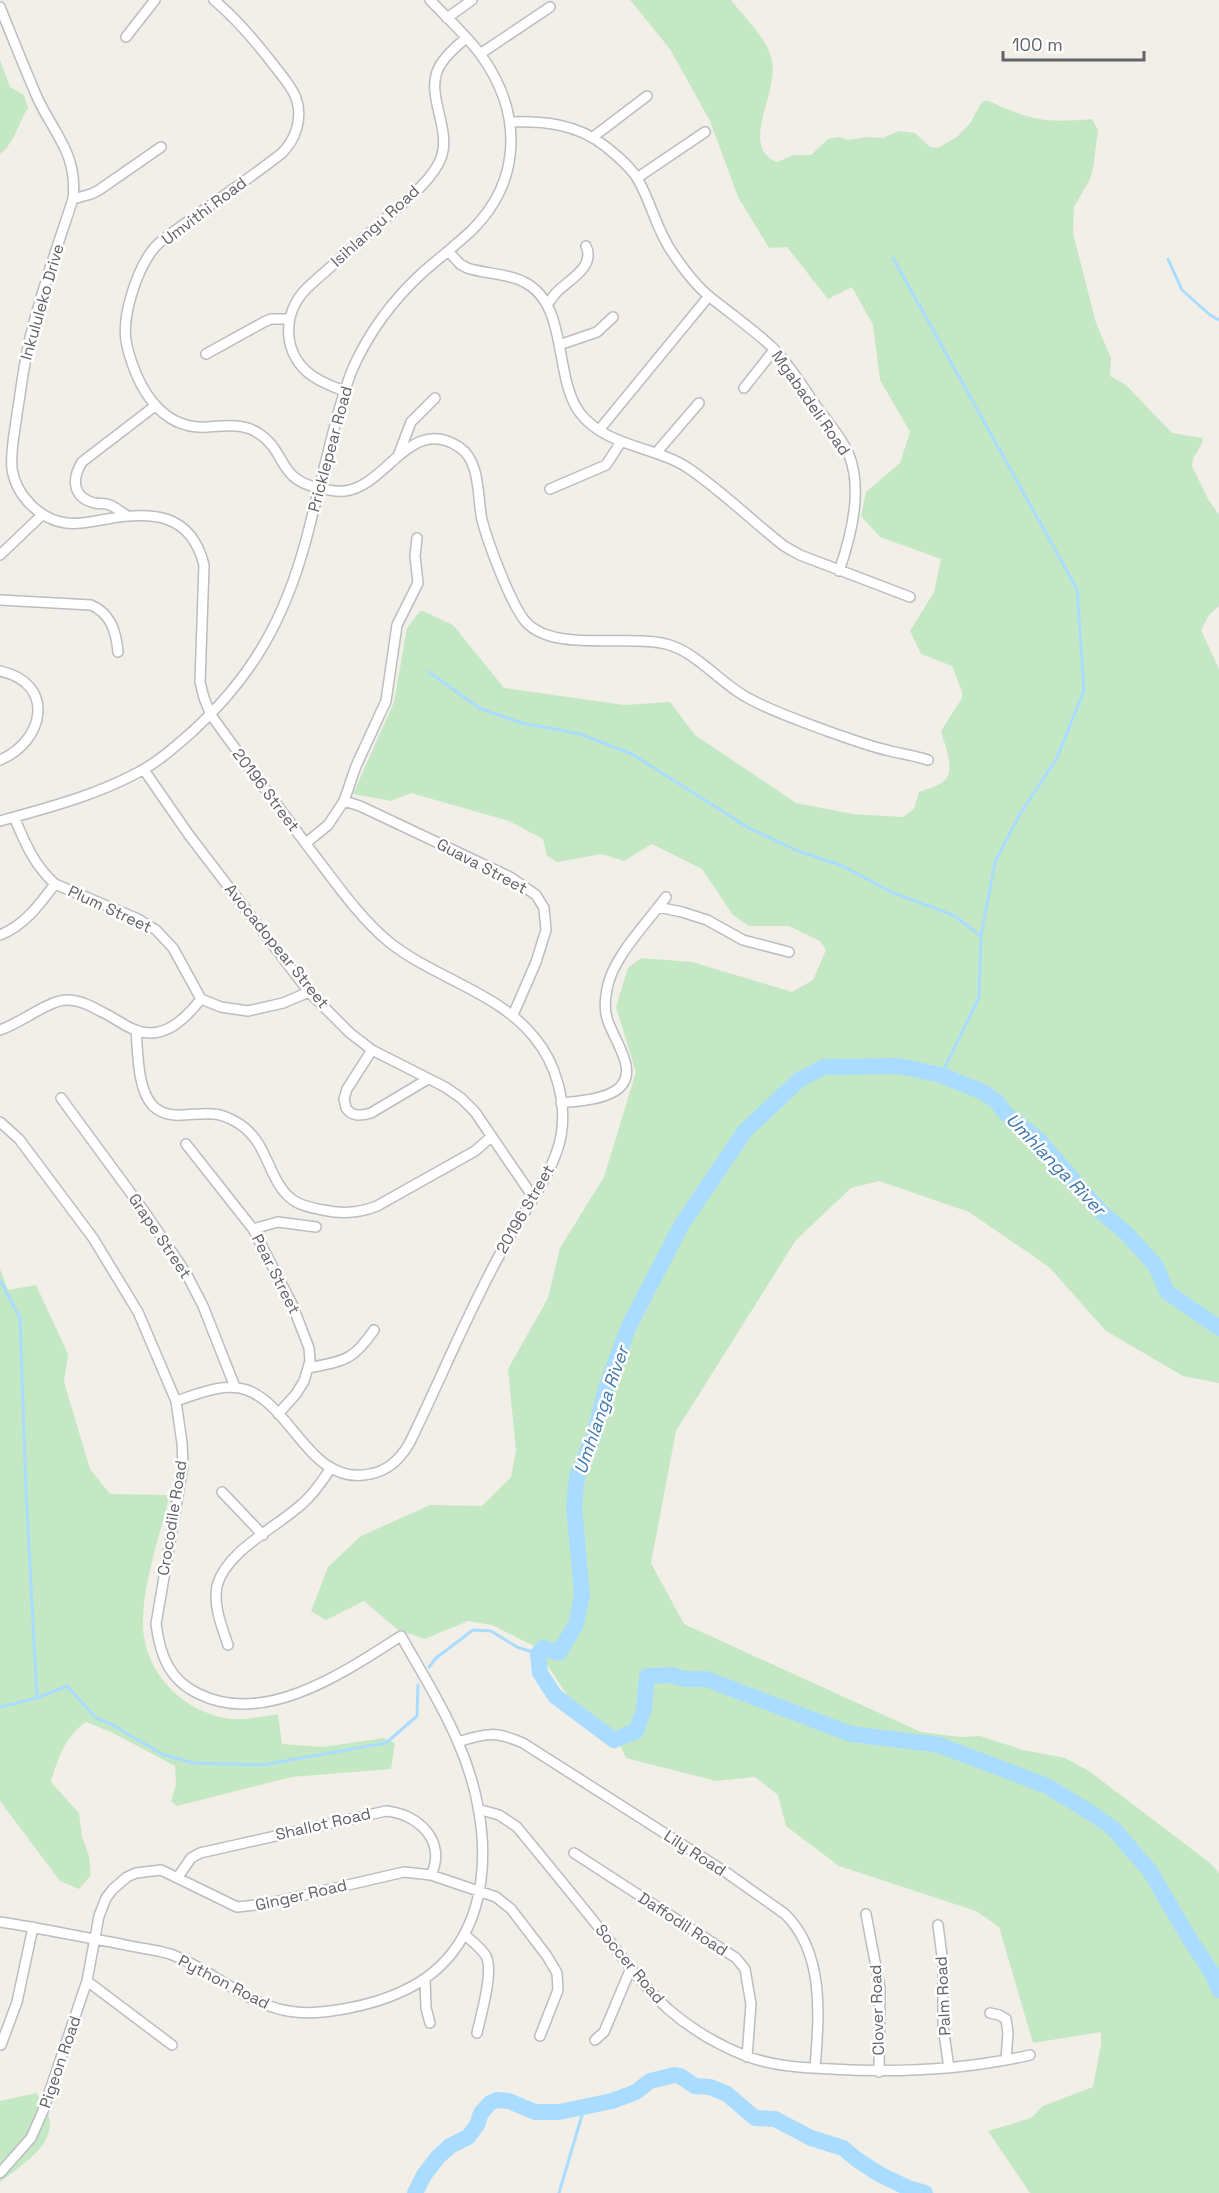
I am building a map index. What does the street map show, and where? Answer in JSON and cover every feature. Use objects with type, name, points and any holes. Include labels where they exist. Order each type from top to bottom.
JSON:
[{"type":"street","points":[[126,37],[155,0]]},
{"type":"street","name":"Umvithi Road","points":[[214,0],[250,35],[292,89],[298,105],[298,122],[292,140],[282,153],[159,243],[142,268],[125,314],[124,334],[132,360],[155,406],[168,418],[184,425],[228,426],[253,430],[268,441],[297,482],[343,491],[357,488],[374,477],[416,443],[431,439],[450,442],[468,455],[476,477],[482,518],[488,539],[519,611],[536,630],[561,639],[651,641],[674,646],[737,692],[762,705],[868,745],[928,760]]},
{"type":"street","name":"Pricklepear Road","points":[[0,821],[73,801],[144,770],[182,742],[211,715],[250,668],[281,615],[294,580],[320,488],[344,391],[361,351],[404,290],[480,220],[495,200],[509,162],[510,122],[500,87],[480,54],[429,0]]},
{"type":"street","points":[[447,18],[472,0]]},
{"type":"street","name":"Inkululeko Drive","points":[[0,7],[40,104],[70,158],[74,188],[73,199],[30,338],[23,371],[13,452],[12,470],[20,490],[42,515]]},
{"type":"street","points":[[480,54],[550,7]]},
{"type":"street","name":"Isihlangu Road","points":[[288,319],[301,294],[402,204],[436,168],[444,147],[444,131],[435,93],[435,77],[443,61],[466,38]]},
{"type":"street","points":[[593,137],[647,96]]},
{"type":"street","name":"Mgabadeli Road","points":[[510,122],[558,124],[593,137],[625,163],[637,178],[670,250],[708,296],[774,350],[841,440],[852,463],[854,492],[848,545],[840,571]]},
{"type":"street","points":[[637,178],[705,132]]},
{"type":"street","points":[[73,199],[99,190],[161,147]]},
{"type":"street","points":[[547,305],[585,265],[589,254],[586,246]]},
{"type":"street","points":[[448,251],[466,268],[524,282],[537,291],[547,305],[575,406],[587,421],[599,430],[621,442],[656,453],[690,469],[784,546],[800,555],[910,597]]},
{"type":"street","points":[[599,430],[708,296]]},
{"type":"street","points":[[559,345],[597,332],[613,317]]},
{"type":"street","points":[[206,354],[271,319],[288,319],[292,347],[303,368],[315,378],[344,391]]},
{"type":"street","points":[[744,388],[774,350]]},
{"type":"street","points":[[398,456],[411,422],[435,398]]},
{"type":"street","points":[[656,453],[699,403]]},
{"type":"street","points":[[126,515],[109,504],[96,504],[84,499],[75,487],[75,475],[82,462],[155,406]]},
{"type":"street","points":[[550,489],[606,465],[621,442]]},
{"type":"street","points":[[0,555],[42,515],[73,524],[126,515],[150,514],[169,520],[183,529],[199,549],[205,573],[200,682],[211,715]]},
{"type":"street","points":[[306,843],[328,825],[344,801],[356,766],[380,715],[388,692],[397,625],[416,588],[417,538]]},
{"type":"street","points":[[0,600],[91,605],[98,608],[110,619],[117,637],[118,652]]},
{"type":"street","points":[[0,671],[16,675],[27,684],[36,696],[39,712],[35,728],[28,741],[0,760]]},
{"type":"street","name":"20196 Street","points":[[211,715],[253,774],[363,917],[389,941],[428,969],[488,999],[513,1015],[533,1035],[549,1059],[558,1084],[562,1127],[558,1149],[547,1172],[486,1280],[404,1452],[384,1470],[367,1475],[349,1475],[331,1468],[253,1392],[235,1387]]},
{"type":"street","name":"Avocadopear Street","points":[[144,770],[189,835],[309,992],[350,1034],[372,1050],[461,1098],[475,1112],[533,1197]]},
{"type":"street","name":"Guava Street","points":[[344,801],[360,806],[504,874],[536,895],[544,908],[546,930],[536,962],[513,1015]]},
{"type":"street","name":"Plum Street","points":[[14,817],[32,858],[55,884],[138,919],[156,930],[173,948],[201,999]]},
{"type":"street","points":[[0,935],[31,915],[55,884]]},
{"type":"street","points":[[561,1103],[607,1094],[623,1082],[627,1068],[607,1018],[607,989],[614,969],[666,897]]},
{"type":"street","points":[[658,907],[707,920],[743,940],[789,952]]},
{"type":"street","points":[[0,1030],[20,1022],[54,1002],[67,1000],[87,1004],[136,1030],[154,1032],[174,1027],[201,999],[228,1009],[248,1011],[283,1003],[309,992]]},
{"type":"street","points":[[136,1030],[139,1070],[145,1091],[152,1104],[173,1114],[220,1115],[241,1125],[260,1143],[286,1193],[300,1204],[313,1208],[340,1212],[360,1211],[377,1206],[475,1151],[491,1137]]},
{"type":"street","points":[[372,1050],[345,1094],[346,1108],[352,1114],[363,1116],[371,1113],[428,1079]]},
{"type":"street","name":"Grape Street","points":[[61,1098],[144,1211],[186,1273],[235,1387]]},
{"type":"street","name":"Crocodile Road","points":[[0,1122],[18,1139],[93,1238],[114,1270],[138,1312],[176,1401],[183,1466],[156,1624],[158,1642],[164,1659],[177,1679],[193,1691],[229,1705],[249,1705],[271,1701],[307,1689],[356,1664],[401,1636]]},
{"type":"street","name":"Pear Street","points":[[186,1144],[253,1229],[300,1323],[309,1348],[308,1368]]},
{"type":"street","points":[[253,1229],[278,1222],[316,1227]]},
{"type":"street","points":[[278,1414],[296,1394],[308,1368],[348,1359],[364,1345],[374,1330]]},
{"type":"street","points":[[176,1401],[214,1389],[235,1387]]},
{"type":"street","points":[[228,1645],[219,1618],[217,1587],[223,1573],[235,1556],[313,1494],[331,1468]]},
{"type":"street","points":[[222,1492],[263,1535]]},
{"type":"street","name":"Python Road","points":[[0,1922],[170,1954],[260,2003],[290,2012],[363,2006],[395,1995],[425,1979],[447,1960],[465,1935],[481,1891],[483,1857],[478,1809],[471,1779],[458,1742],[401,1636]]},
{"type":"street","name":"Lily Road","points":[[458,1742],[487,1733],[497,1733],[523,1743],[727,1873],[784,1914],[807,1944],[813,1970],[818,2032],[814,2068]]},
{"type":"street","name":"Soccer Road","points":[[478,1809],[499,1815],[517,1827],[654,1995],[687,2023],[729,2049],[747,2057],[814,2068],[879,2072],[949,2068],[1030,2055]]},
{"type":"street","name":"Shallot Road","points":[[178,1877],[191,1858],[200,1853],[386,1811],[405,1815],[423,1827],[435,1848],[436,1862],[431,1875]]},
{"type":"street","name":"Daffodil Road","points":[[574,1853],[743,1964],[746,1969],[751,2004],[747,2057]]},
{"type":"street","name":"Ginger Road","points":[[95,1939],[99,1916],[106,1898],[127,1877],[149,1871],[161,1870],[230,1904],[244,1908],[395,1872],[431,1875],[496,1897],[511,1909],[547,1956],[557,1973],[558,1990],[540,2036]]},
{"type":"street","name":"Clover Road","points":[[866,1914],[880,1988],[879,2072]]},
{"type":"street","name":"Palm Road","points":[[938,1925],[943,1964],[943,2026],[949,2068]]},
{"type":"street","points":[[1,2045],[17,2002],[33,1927]]},
{"type":"street","points":[[465,1935],[484,1954],[488,1963],[477,2033]]},
{"type":"street","name":"Pigeon Road","points":[[0,2173],[31,2138],[38,2125],[87,1981],[95,1939]]},
{"type":"street","points":[[595,2040],[604,2032],[631,1968]]},
{"type":"street","points":[[425,1979],[425,2001],[430,2023]]},
{"type":"street","points":[[87,1981],[172,2045]]},
{"type":"street","points":[[990,2013],[1006,2019],[1008,2033],[1006,2060]]},
{"type":"green space","points":[[630,0],[731,0],[759,34],[771,57],[773,70],[771,85],[760,130],[761,143],[766,154],[777,162],[794,155],[811,155],[828,139],[883,138],[899,131],[915,133],[930,147],[938,148],[958,136],[971,122],[984,101],[1039,119],[1063,121],[1092,119],[1098,130],[1093,169],[1074,207],[1073,233],[1096,323],[1111,358],[1110,376],[1126,385],[1172,433],[1202,438],[1203,441],[1193,459],[1192,466],[1208,499],[1219,515],[1219,606],[1209,615],[1201,630],[1219,669],[1219,1383],[1183,1376],[1106,1331],[1049,1267],[969,1212],[879,1181],[851,1188],[796,1240],[676,1431],[651,1563],[684,1624],[921,1732],[960,1737],[980,1736],[1023,1750],[1065,1758],[1089,1771],[1210,1863],[1219,1873],[1219,2193],[1030,2193],[988,2131],[1031,2118],[1043,2106],[1093,2087],[1101,2032],[1033,2043],[999,1927],[976,1911],[839,1866],[786,1826],[778,1795],[755,1777],[716,1781],[626,1758],[616,1737],[568,1696],[534,1646],[492,1625],[468,1621],[425,1639],[398,1630],[364,1601],[326,1620],[311,1611],[328,1567],[361,1536],[430,1505],[482,1506],[511,1477],[516,1450],[508,1369],[548,1298],[560,1248],[604,1177],[636,1072],[616,1007],[628,968],[641,958],[692,962],[792,992],[813,980],[826,950],[820,941],[789,926],[749,926],[733,915],[702,869],[652,844],[624,861],[602,854],[557,862],[547,856],[543,839],[509,821],[411,793],[391,801],[353,794],[394,702],[407,628],[420,611],[453,625],[504,688],[624,705],[670,702],[695,735],[796,803],[853,814],[903,817],[914,809],[919,792],[941,784],[948,774],[948,755],[941,731],[962,698],[962,692],[952,666],[921,654],[910,631],[934,592],[941,559],[880,537],[861,516],[866,492],[900,463],[910,432],[880,380],[873,325],[852,287],[828,299],[787,247],[769,248],[738,197],[710,121],[670,49]]},
{"type":"green space","points":[[0,60],[10,87],[24,95],[28,108],[13,139],[0,154]]},
{"type":"green space","points":[[0,1269],[8,1290],[36,1285],[68,1354],[64,1382],[90,1469],[110,1494],[170,1495],[152,1560],[143,1610],[145,1643],[159,1675],[183,1700],[215,1715],[239,1719],[278,1714],[282,1744],[323,1747],[384,1738],[395,1743],[391,1769],[292,1777],[177,1806],[171,1801],[176,1785],[175,1766],[113,1733],[86,1722],[68,1741],[59,1757],[51,1782],[79,1813],[91,1875],[79,1889],[60,1881],[0,1801]]},
{"type":"green space","points":[[37,2093],[49,2116],[49,2132],[32,2157],[0,2182],[0,2101]]},
{"type":"waterway","points":[[893,258],[1077,589],[1084,690],[1057,758],[1020,814],[995,862],[981,936],[979,998],[941,1075]]},
{"type":"waterway","points":[[1168,259],[1182,290],[1219,320]]},
{"type":"waterway","points":[[429,672],[479,708],[522,723],[580,734],[632,754],[749,828],[798,851],[843,866],[891,892],[953,915],[981,936]]},
{"type":"waterway","name":"Umhlanga River","points":[[1219,1328],[1167,1292],[1156,1266],[1128,1235],[1098,1209],[1038,1139],[983,1092],[941,1075],[899,1066],[824,1067],[799,1080],[745,1131],[682,1224],[629,1326],[606,1388],[594,1435],[577,1476],[574,1506],[582,1595],[576,1624],[559,1653],[543,1648],[538,1654],[540,1673],[555,1696],[614,1740],[636,1731],[644,1709],[647,1676],[671,1675],[685,1679],[706,1679],[851,1734],[939,1745],[1047,1786],[1113,1828],[1150,1871],[1212,1973],[1219,1990]]},
{"type":"waterway","points":[[0,1280],[20,1318],[37,1698]]},
{"type":"waterway","points":[[429,1667],[436,1658],[473,1630],[491,1631],[517,1647],[538,1654]]},
{"type":"waterway","points":[[0,1707],[37,1698],[67,1686],[96,1718],[109,1723],[164,1755],[194,1763],[262,1765],[386,1743],[417,1716],[418,1685]]},
{"type":"waterway","name":"Umhlanga River","points":[[415,2193],[424,2175],[438,2157],[450,2146],[468,2137],[477,2125],[481,2113],[490,2103],[497,2100],[509,2101],[535,2112],[559,2112],[612,2101],[636,2092],[650,2081],[675,2075],[695,2086],[710,2087],[727,2094],[755,2118],[775,2119],[811,2138],[843,2148],[879,2174],[908,2188],[925,2193]]},
{"type":"waterway","points":[[559,2193],[585,2105]]}]
